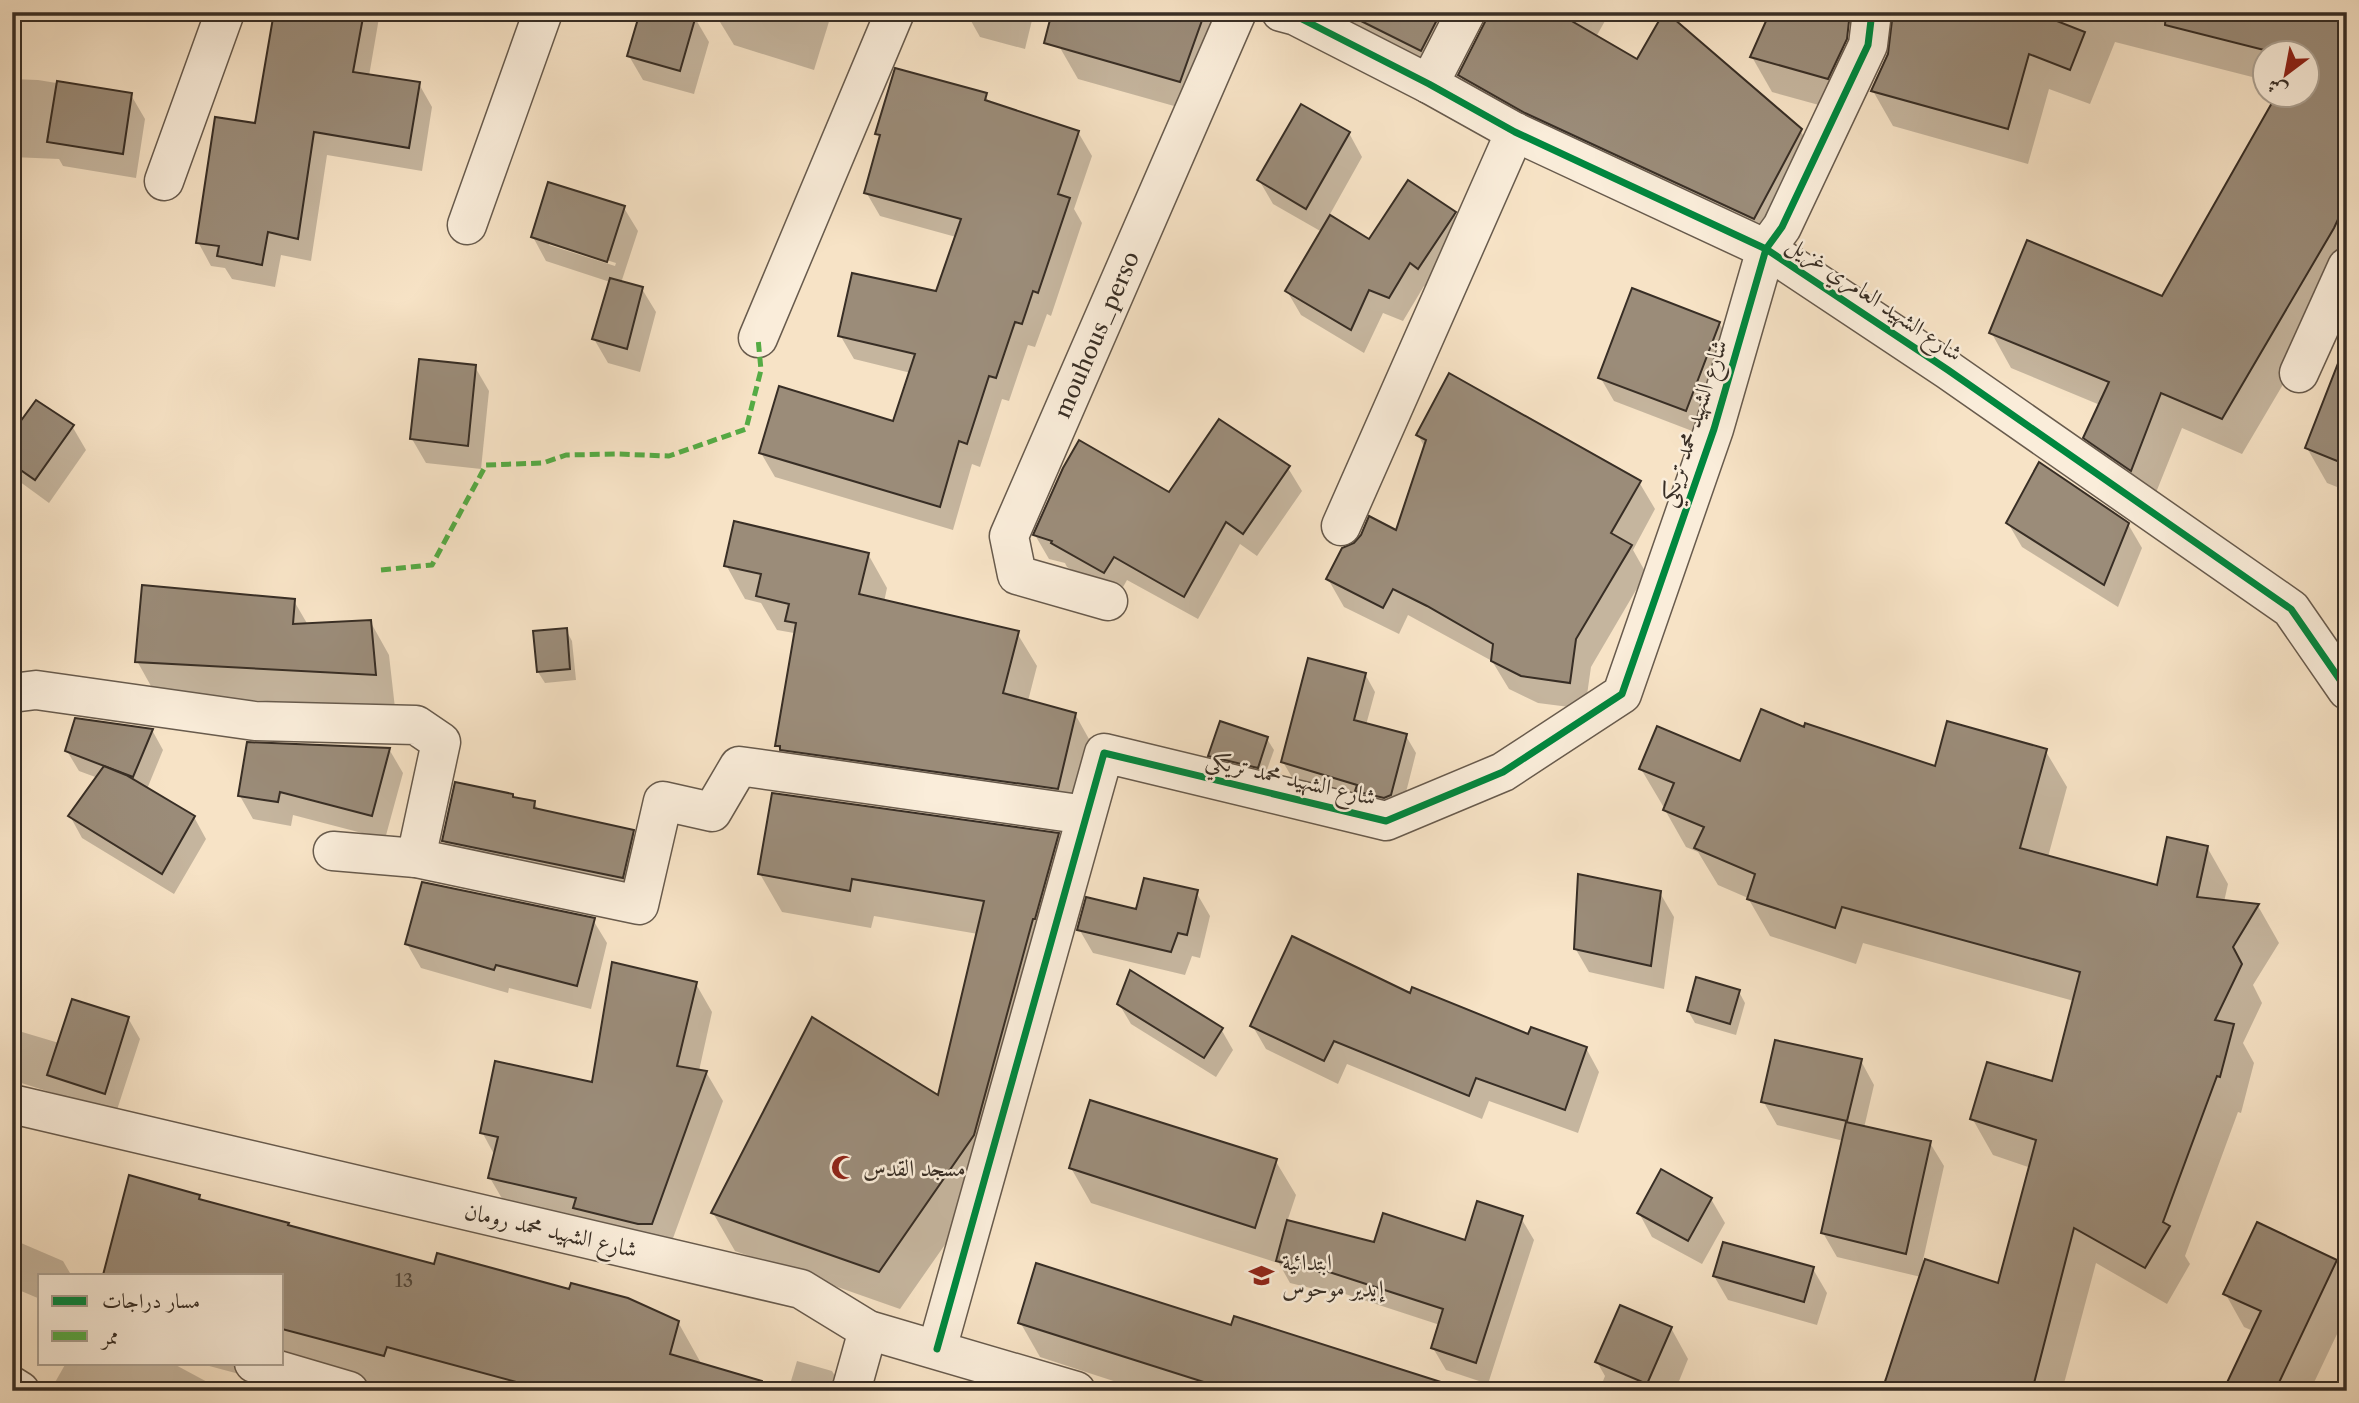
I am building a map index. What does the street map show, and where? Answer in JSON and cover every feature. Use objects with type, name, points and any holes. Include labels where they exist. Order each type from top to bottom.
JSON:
[{"type":"street","points":[[164,181],[225,12]]},
{"type":"street","points":[[467,225],[542,12]]},
{"type":"street","points":[[758,338],[895,12]]},
{"type":"street","name":"mouhous_perso","points":[[1108,601],[1017,575],[1009,536],[1237,12]]},
{"type":"street","name":"شارع الشهيد العامري غزيل","points":[[1281,12],[1296,16],[1429,84],[1515,132],[1766,249],[2003,407],[2291,609],[2347,691]]},
{"type":"street","points":[[1429,84],[1466,12]]},
{"type":"street","name":"شارع الشهيد محمد تريكي","points":[[936,1349],[1104,753],[1387,821],[1503,772],[1622,694],[1714,429],[1766,249],[1782,227],[1868,45],[1872,12]]},
{"type":"street","points":[[1341,526],[1515,132]]},
{"type":"street","points":[[2300,373],[2347,267]]},
{"type":"street","points":[[12,693],[36,690],[254,721],[416,725],[441,742],[416,858]]},
{"type":"street","points":[[333,851],[416,858],[639,905],[663,801],[712,812],[739,766],[1086,816]]},
{"type":"street","name":"شارع الشهيد محمد رومان","points":[[12,1104],[801,1289],[868,1330],[1076,1391]]},
{"type":"street","points":[[850,1391],[868,1330]]},
{"type":"street","points":[[257,1364],[349,1391]]},
{"type":"street","points":[[12,1386],[20,1391]]},
{"type":"building","points":[[274,12],[364,12],[353,72],[420,82],[409,148],[314,132],[298,239],[268,232],[262,265],[217,256],[219,246],[196,243],[215,117],[255,123]]},
{"type":"building","points":[[640,12],[697,12],[680,71],[627,56]]},
{"type":"building","points":[[1052,12],[1205,12],[1180,82],[1044,43]]},
{"type":"building","points":[[1343,12],[1441,12],[1421,51]]},
{"type":"building","points":[[1488,12],[1556,12],[1637,59],[1666,12],[1802,129],[1754,219],[1525,113],[1458,75]]},
{"type":"building","points":[[1770,12],[1850,12],[1847,39],[1828,79],[1750,57]]},
{"type":"building","points":[[1893,12],[2034,12],[2085,32],[2070,70],[2029,54],[2008,129],[1871,91],[1888,54]]},
{"type":"building","points":[[2166,12],[2347,12],[2347,200],[2334,228],[2222,419],[2161,393],[2131,471],[2083,438],[2109,382],[1989,333],[2027,240],[2162,296],[2269,108],[2320,108],[2320,38],[2250,38],[2250,46],[2165,25]]},
{"type":"building","points":[[895,68],[987,93],[985,100],[1079,131],[1058,194],[1070,198],[1038,293],[1033,291],[1022,324],[1015,322],[996,378],[989,376],[967,444],[959,441],[940,507],[759,453],[779,386],[893,421],[915,354],[838,336],[852,273],[936,291],[961,219],[864,193],[880,135],[875,134]]},
{"type":"building","points":[[57,81],[132,93],[123,154],[47,142]]},
{"type":"building","points":[[1301,104],[1350,132],[1306,209],[1257,180]]},
{"type":"building","points":[[1408,180],[1456,212],[1418,269],[1410,263],[1389,298],[1369,290],[1351,330],[1285,291],[1330,215],[1369,239]]},
{"type":"building","points":[[548,182],[625,206],[607,262],[531,237]]},
{"type":"building","points":[[610,278],[643,287],[627,349],[592,339]]},
{"type":"building","points":[[1632,288],[1720,322],[1686,411],[1598,378]]},
{"type":"building","points":[[2344,348],[2347,349],[2347,465],[2305,448]]},
{"type":"building","points":[[419,359],[476,365],[468,446],[410,439]]},
{"type":"building","points":[[1449,373],[1641,481],[1611,533],[1632,545],[1576,639],[1570,683],[1521,676],[1491,661],[1493,644],[1393,589],[1383,608],[1326,579],[1342,548],[1354,543],[1361,535],[1369,516],[1396,530],[1426,440],[1416,435]]},
{"type":"building","points":[[36,400],[74,425],[35,480],[12,464],[12,433]]},
{"type":"building","points":[[1219,419],[1290,466],[1243,534],[1226,522],[1184,597],[1114,557],[1104,573],[1051,543],[1052,541],[1033,535],[1063,468],[1079,440],[1169,492]]},
{"type":"building","points":[[2039,462],[2129,523],[2104,585],[2006,523]]},
{"type":"building","points":[[734,521],[869,553],[859,594],[1019,631],[1003,693],[1076,713],[1058,789],[780,750],[780,746],[775,746],[796,623],[785,621],[789,604],[756,596],[761,574],[724,566]]},
{"type":"building","points":[[142,585],[295,599],[293,624],[371,620],[376,675],[135,662]]},
{"type":"building","points":[[567,628],[570,669],[537,672],[533,631]]},
{"type":"building","points":[[1308,658],[1366,673],[1354,720],[1407,734],[1391,795],[1384,798],[1355,791],[1357,785],[1281,762]]},
{"type":"building","points":[[1761,709],[1804,727],[1805,723],[1935,766],[1947,721],[2047,749],[2020,848],[2157,885],[2167,837],[2208,846],[2197,897],[2259,904],[2233,947],[2242,964],[2215,1020],[2234,1024],[2220,1077],[2217,1076],[2163,1222],[2170,1226],[2145,1268],[2074,1228],[2032,1391],[1882,1391],[1925,1259],[1998,1283],[2036,1140],[1970,1119],[1987,1062],[2052,1081],[2080,972],[1842,907],[1835,928],[1747,899],[1755,874],[1694,848],[1704,827],[1663,810],[1674,783],[1639,769],[1657,726],[1740,761]]},
{"type":"building","points":[[75,718],[153,729],[133,777],[65,751]]},
{"type":"building","points":[[1220,721],[1268,737],[1258,768],[1208,756]]},
{"type":"building","points":[[247,742],[390,748],[372,816],[280,792],[278,802],[238,796]]},
{"type":"building","points":[[104,766],[126,775],[195,816],[162,874],[68,816]]},
{"type":"building","points":[[455,782],[535,801],[534,808],[634,830],[623,878],[442,841]]},
{"type":"building","points":[[772,793],[1059,833],[974,1135],[879,1272],[711,1213],[812,1017],[938,1095],[984,901],[852,879],[850,891],[758,874]]},
{"type":"building","points":[[1578,874],[1661,891],[1651,966],[1574,949]]},
{"type":"building","points":[[1144,878],[1198,890],[1187,935],[1178,933],[1171,952],[1077,930],[1086,897],[1136,909]]},
{"type":"building","points":[[422,882],[595,918],[577,986],[496,965],[494,970],[405,944]]},
{"type":"building","points":[[1292,936],[1410,993],[1412,987],[1528,1034],[1531,1027],[1587,1047],[1565,1110],[1476,1078],[1469,1096],[1334,1041],[1324,1061],[1250,1026]]},
{"type":"building","points":[[612,962],[697,982],[677,1066],[707,1071],[652,1224],[638,1224],[573,1208],[576,1198],[488,1178],[498,1137],[480,1133],[495,1061],[592,1082]]},
{"type":"building","points":[[1130,970],[1223,1028],[1204,1058],[1117,1004]]},
{"type":"building","points":[[1696,977],[1740,990],[1730,1024],[1687,1011]]},
{"type":"building","points":[[72,999],[129,1017],[105,1094],[47,1075]]},
{"type":"building","points":[[1775,1040],[1862,1059],[1847,1121],[1761,1102]]},
{"type":"building","points":[[1090,1100],[1277,1159],[1255,1228],[1069,1168]]},
{"type":"building","points":[[1846,1122],[1931,1141],[1906,1254],[1821,1233]]},
{"type":"building","points":[[1661,1169],[1712,1198],[1688,1241],[1637,1213]]},
{"type":"building","points":[[129,1175],[200,1195],[199,1199],[289,1223],[288,1225],[434,1264],[437,1253],[569,1289],[571,1283],[628,1298],[679,1321],[670,1354],[762,1381],[761,1391],[550,1391],[387,1347],[384,1356],[284,1330],[284,1274],[103,1274]]},
{"type":"building","points":[[1477,1201],[1523,1216],[1476,1363],[1431,1348],[1443,1309],[1323,1270],[1323,1273],[1276,1261],[1287,1220],[1374,1242],[1383,1213],[1465,1240]]},
{"type":"building","points":[[2257,1222],[2337,1260],[2275,1391],[2223,1391],[2261,1311],[2223,1294]]},
{"type":"building","points":[[1723,1242],[1814,1267],[1804,1302],[1713,1276]]},
{"type":"building","points":[[1036,1263],[1231,1325],[1234,1316],[1444,1383],[1443,1391],[1232,1391],[1018,1323]]},
{"type":"building","points":[[1620,1305],[1672,1327],[1647,1384],[1595,1362]]},
{"type":"marked path","points":[[381,570],[432,565],[486,465],[543,463],[566,455],[669,456],[746,429],[761,370],[758,338]]},
{"type":"cycle path","points":[[1281,12],[1296,16],[1429,84],[1515,132],[1766,249],[1948,370],[2291,609],[2347,690]]},
{"type":"cycle path","points":[[937,1349],[1104,753],[1386,821],[1503,772],[1622,694],[1714,429],[1766,249],[1782,227],[1868,45],[1872,12]]},
{"type":"place","name":"مسجد القدس","points":[[843,1168]]},
{"type":"place","name":"ابتدائية إيدير موحوس","points":[[1262,1275]]}]
